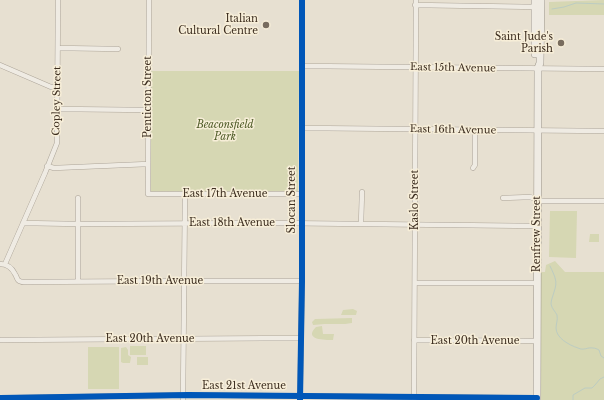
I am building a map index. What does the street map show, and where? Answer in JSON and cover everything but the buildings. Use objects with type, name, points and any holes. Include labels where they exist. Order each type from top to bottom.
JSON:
[{"type":"street","name":"Copley Street","points":[[19,281],[13,270],[3,264],[48,166],[56,143],[58,0]]},
{"type":"street","name":"Penticton Street","points":[[148,194],[149,0]]},
{"type":"street","name":"Slocan Street","points":[[300,398],[302,281],[302,0]]},
{"type":"street","points":[[415,3],[538,3]]},
{"type":"street","name":"Kaslo Street","points":[[414,399],[415,3]]},
{"type":"street","name":"Renfrew Street","points":[[537,399],[538,68],[535,64],[538,3]]},
{"type":"street","points":[[58,48],[118,49]]},
{"type":"street","points":[[0,65],[51,86],[57,87]]},
{"type":"street","name":"East 15th Avenue","points":[[303,66],[604,69]]},
{"type":"street","points":[[57,109],[148,110]]},
{"type":"street","name":"East 16th Avenue","points":[[302,128],[604,131]]},
{"type":"street","points":[[473,168],[475,165],[475,130]]},
{"type":"street","points":[[48,166],[54,168],[148,164]]},
{"type":"street","points":[[361,224],[362,192]]},
{"type":"street","points":[[183,398],[185,193]]},
{"type":"street","name":"East 17th Avenue","points":[[148,194],[302,194]]},
{"type":"street","points":[[503,198],[530,197],[545,201],[604,201]]},
{"type":"street","points":[[78,198],[78,281]]},
{"type":"street","name":"East 18th Avenue","points":[[23,223],[302,223],[537,226]]},
{"type":"street","name":"East 19th Avenue","points":[[19,281],[302,281]]},
{"type":"street","points":[[415,283],[537,283]]},
{"type":"street","name":"East 20th Avenue","points":[[0,340],[301,338]]},
{"type":"street","name":"East 20th Avenue","points":[[414,340],[537,341]]},
{"type":"street","name":"East 21st Avenue","points":[[0,398],[537,399]]},
{"type":"green space","points":[[604,0],[604,15],[549,15],[549,2]]},
{"type":"green space","name":"Beaconsfield Park","points":[[151,71],[299,71],[298,191],[151,192]]},
{"type":"green space","points":[[550,211],[577,211],[576,258],[549,257]]},
{"type":"green space","points":[[590,234],[599,234],[599,242],[589,242]]},
{"type":"green space","points":[[555,261],[565,272],[604,272],[604,400],[541,400],[541,272],[545,272],[546,265]]},
{"type":"green space","points":[[353,309],[357,311],[356,315],[341,315],[343,310]]},
{"type":"green space","points":[[352,318],[352,323],[345,324],[313,325],[312,322],[315,319]]},
{"type":"green space","points":[[322,326],[323,334],[334,334],[333,340],[321,339],[312,335],[316,327]]},
{"type":"green space","points":[[130,346],[146,346],[146,355],[130,355]]},
{"type":"green space","points":[[88,347],[119,347],[119,389],[88,389]]},
{"type":"green space","points":[[126,347],[128,350],[128,355],[131,357],[130,363],[121,362],[121,348]]},
{"type":"green space","points":[[137,357],[148,357],[148,365],[137,365]]},
{"type":"waterway","points":[[552,9],[576,3],[604,4]]},
{"type":"waterway","points":[[550,266],[556,282],[551,304],[557,315],[556,328],[558,335],[574,347],[580,349],[595,348],[599,350],[601,356],[604,358]]},
{"type":"waterway","points":[[573,400],[573,395],[585,388],[592,388],[600,379],[604,377]]},
{"type":"cycle path","points":[[300,400],[302,281],[302,0]]},
{"type":"cycle path","points":[[0,398],[188,395],[537,398]]},
{"type":"place","name":"Italian Cultural Centre","points":[[266,25]]},
{"type":"place","name":"Saint Jude's Parish","points":[[561,43]]}]
